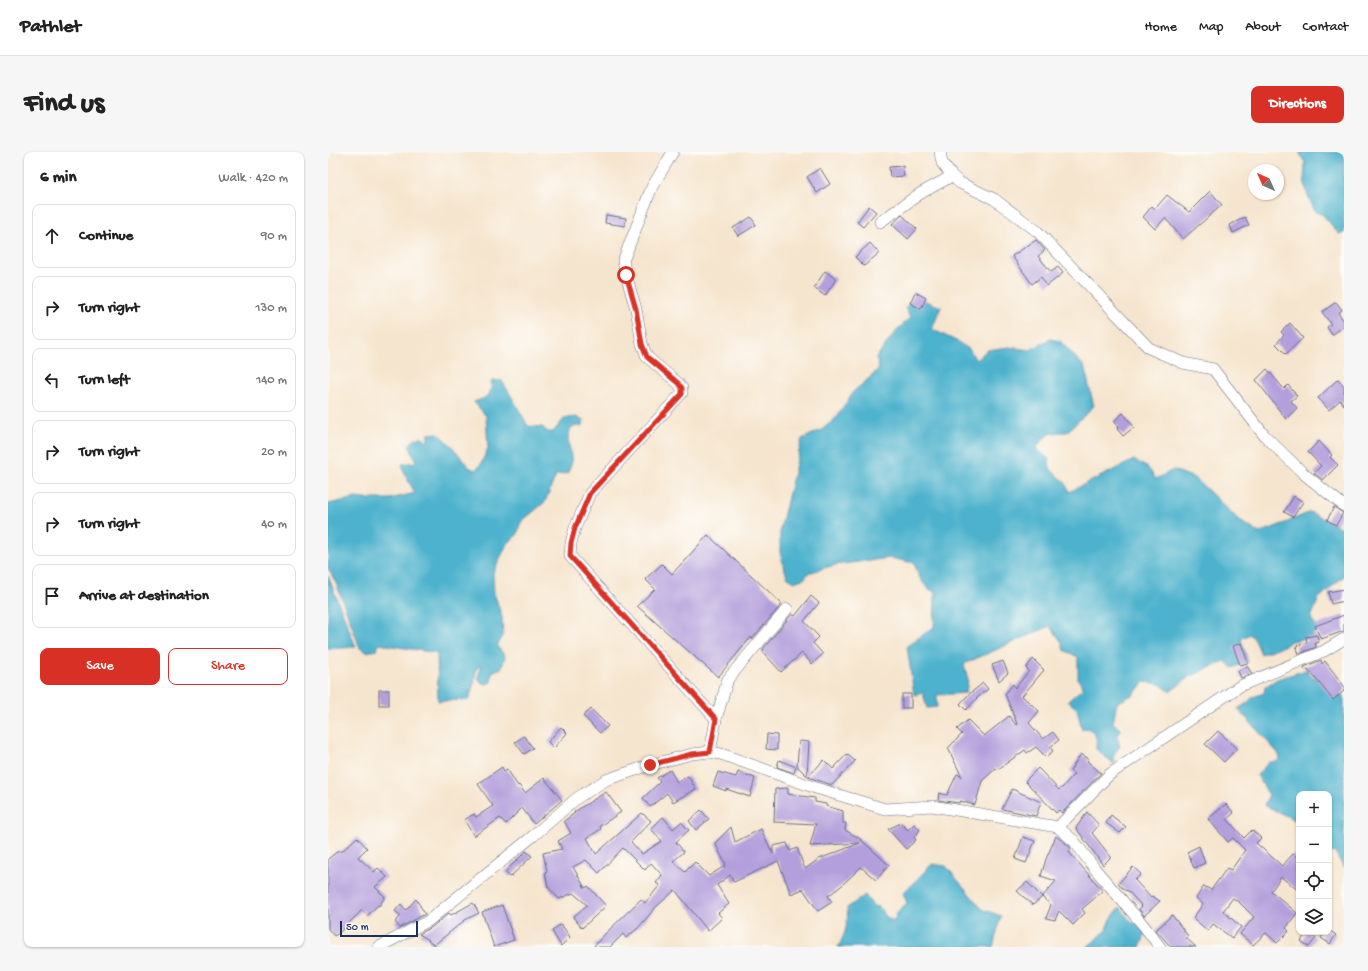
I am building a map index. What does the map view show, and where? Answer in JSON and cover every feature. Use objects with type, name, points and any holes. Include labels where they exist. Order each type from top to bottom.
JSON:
[{"type":"street","points":[[672,152],[652,187],[623,261],[636,309],[642,344],[647,357],[678,383],[682,388],[682,394],[590,493],[575,528],[571,543],[570,556],[716,719]]},
{"type":"street","points":[[940,152],[942,164],[960,184],[994,199],[1037,231],[1149,348],[1183,363],[1213,369],[1264,435],[1304,474],[1344,506]]},
{"type":"street","points":[[880,222],[921,193],[952,176]]},
{"type":"street","points":[[710,752],[716,719],[728,679],[787,609]]},
{"type":"street","points":[[1058,827],[1110,774],[1240,686],[1324,651],[1344,639]]},
{"type":"street","points":[[379,947],[428,921],[533,836],[577,798],[606,780],[692,754],[710,752],[722,754],[816,788],[886,809],[932,806],[1058,827],[1074,841],[1094,870],[1144,926],[1160,947]]},
{"type":"water","points":[[1299,152],[1344,152],[1344,233],[1339,234],[1322,214],[1315,212],[1307,193],[1304,179],[1305,163]]},
{"type":"water","points":[[920,299],[941,307],[932,329],[969,349],[976,360],[987,350],[1009,347],[1030,350],[1050,339],[1060,341],[1084,366],[1094,406],[1067,432],[1052,433],[1048,435],[1042,440],[1036,449],[1049,459],[1050,469],[1065,482],[1069,492],[1134,460],[1148,468],[1156,479],[1173,470],[1195,478],[1240,521],[1259,533],[1310,512],[1341,528],[1344,527],[1344,576],[1319,598],[1311,618],[1318,630],[1308,638],[1291,641],[1286,645],[1261,654],[1255,640],[1250,634],[1241,639],[1248,662],[1232,668],[1225,661],[1189,677],[1170,692],[1160,684],[1144,682],[1134,694],[1117,703],[1113,723],[1121,730],[1117,736],[1120,746],[1113,756],[1114,764],[1096,749],[1095,734],[1087,728],[1082,730],[1077,709],[1068,701],[1083,688],[1078,679],[1078,657],[1064,650],[1061,641],[1050,626],[964,664],[968,679],[966,693],[937,695],[937,707],[927,708],[923,693],[914,695],[907,646],[934,627],[935,592],[924,584],[919,577],[914,563],[890,558],[835,565],[808,573],[805,578],[794,582],[787,577],[780,553],[780,530],[802,439],[823,429],[837,417],[853,392],[874,374],[879,368],[876,358],[893,335],[910,317],[905,308],[912,300]]},
{"type":"water","points":[[493,380],[502,381],[528,426],[542,427],[548,432],[553,432],[565,418],[576,417],[584,420],[582,426],[571,427],[568,438],[572,462],[568,473],[556,475],[545,502],[521,522],[517,535],[506,546],[493,573],[494,593],[502,617],[503,636],[497,646],[505,656],[502,668],[492,672],[491,682],[486,684],[480,682],[478,677],[481,667],[478,666],[469,700],[438,701],[437,653],[379,644],[377,650],[366,652],[360,648],[336,583],[328,568],[328,504],[356,498],[390,499],[415,493],[405,475],[402,464],[416,462],[409,445],[415,439],[422,437],[426,442],[428,439],[428,434],[438,433],[451,445],[469,467],[475,470],[481,464],[488,448],[486,416],[474,402],[487,396],[491,390],[491,382]]},
{"type":"water","points":[[328,576],[356,647],[328,649]]},
{"type":"water","points":[[1322,665],[1306,672],[1314,678],[1323,676],[1336,692],[1342,696],[1344,694],[1344,868],[1335,852],[1332,852],[1332,791],[1296,791],[1296,821],[1264,805],[1269,795],[1257,775],[1269,762],[1276,762],[1280,758],[1278,753],[1238,709],[1253,697],[1264,693],[1265,687],[1277,679]]},
{"type":"water","points":[[932,864],[946,866],[982,909],[1001,916],[993,947],[838,947],[846,928],[847,908],[865,895],[873,906],[879,907],[888,919],[895,921],[896,913],[907,903],[903,893]]},
{"type":"water","points":[[1120,907],[1132,923],[1137,924],[1147,932],[1140,947],[1087,947],[1106,931],[1111,919]]},
{"type":"building","points":[[903,166],[904,176],[890,177],[889,167]]},
{"type":"building","points":[[820,168],[830,184],[817,193],[807,177]]},
{"type":"building","points":[[1210,191],[1222,205],[1183,239],[1165,218],[1155,229],[1143,217],[1152,206],[1155,209],[1167,195],[1189,212]]},
{"type":"building","points":[[869,206],[876,212],[863,227],[857,222]]},
{"type":"building","points":[[606,215],[626,218],[625,226],[605,223]]},
{"type":"building","points":[[902,215],[917,229],[908,239],[892,224]]},
{"type":"building","points":[[751,217],[756,225],[738,236],[733,228]]},
{"type":"building","points":[[1245,217],[1249,225],[1233,233],[1230,225]]},
{"type":"building","points":[[1036,240],[1045,250],[1038,256],[1051,272],[1058,267],[1063,273],[1047,286],[1041,277],[1032,284],[1012,256]]},
{"type":"building","points":[[870,243],[879,253],[864,266],[855,257]]},
{"type":"building","points":[[825,271],[836,279],[825,296],[814,288]]},
{"type":"building","points":[[915,292],[926,298],[921,309],[910,303]]},
{"type":"building","points":[[1336,302],[1342,310],[1338,313],[1344,321],[1344,326],[1332,335],[1327,327],[1331,324],[1322,312]]},
{"type":"building","points":[[1290,323],[1303,338],[1286,354],[1276,344],[1284,335],[1281,332]]},
{"type":"building","points":[[1267,369],[1284,389],[1288,385],[1297,396],[1291,401],[1297,408],[1286,419],[1256,380]]},
{"type":"building","points":[[1338,379],[1344,386],[1344,405],[1340,400],[1329,410],[1318,398]]},
{"type":"building","points":[[1123,413],[1134,427],[1123,436],[1117,429],[1119,427],[1114,421]]},
{"type":"building","points":[[1319,441],[1332,455],[1330,457],[1338,465],[1323,480],[1314,473],[1321,466],[1308,452]]},
{"type":"building","points":[[1294,496],[1303,502],[1293,517],[1284,512]]},
{"type":"building","points":[[1334,507],[1343,513],[1336,525],[1327,520]]},
{"type":"building","points":[[708,535],[782,604],[752,639],[751,637],[718,677],[637,606],[655,589],[645,579],[662,564],[672,574]]},
{"type":"building","points":[[1344,589],[1344,601],[1331,604],[1328,592]]},
{"type":"building","points":[[811,596],[819,603],[804,621],[819,637],[813,643],[823,654],[812,664],[802,653],[781,672],[762,651],[792,614],[795,616]]},
{"type":"building","points":[[1344,615],[1344,631],[1321,639],[1315,626]]},
{"type":"building","points":[[1317,635],[1319,642],[1315,643],[1316,647],[1299,654],[1296,646],[1307,642],[1306,637]]},
{"type":"building","points":[[1241,643],[1248,663],[1240,665],[1233,646]]},
{"type":"building","points":[[1033,659],[1044,670],[1022,696],[1039,711],[1029,723],[1043,739],[1053,732],[1059,740],[1050,747],[1053,751],[1046,757],[1036,747],[1027,753],[1025,750],[997,770],[996,768],[982,781],[975,805],[960,801],[959,803],[938,800],[939,793],[947,795],[957,774],[962,777],[948,748],[962,734],[957,729],[968,720],[984,736],[1009,716],[1016,725],[1017,724],[1005,694],[1013,684],[1015,688],[1029,671],[1026,668]]},
{"type":"building","points":[[1321,660],[1322,664],[1325,661],[1344,686],[1344,691],[1333,700],[1308,669],[1305,670],[1304,667]]},
{"type":"building","points":[[1003,661],[1008,673],[999,681],[992,665]]},
{"type":"building","points":[[1247,666],[1252,674],[1241,678],[1238,671]]},
{"type":"building","points":[[983,683],[988,689],[966,710],[960,704],[968,695]]},
{"type":"building","points":[[379,690],[389,690],[389,705],[379,705]]},
{"type":"building","points":[[902,694],[911,694],[911,708],[902,708]]},
{"type":"building","points":[[591,709],[608,726],[600,733],[583,716]]},
{"type":"building","points":[[561,727],[567,733],[554,748],[548,742]]},
{"type":"building","points":[[1218,731],[1237,748],[1224,762],[1205,744]]},
{"type":"building","points":[[767,734],[777,735],[777,750],[766,749]]},
{"type":"building","points":[[524,736],[533,748],[524,754],[515,742]]},
{"type":"building","points":[[799,741],[809,742],[807,776],[797,766]]},
{"type":"building","points":[[847,754],[855,761],[832,785],[808,777],[824,760],[833,769]]},
{"type":"building","points":[[1081,754],[1089,759],[1087,761],[1101,773],[1062,813],[1059,810],[1056,813],[1025,781],[1038,768],[1059,790],[1074,774],[1070,771]]},
{"type":"building","points":[[779,760],[796,767],[794,773],[777,767]]},
{"type":"building","points":[[502,767],[504,771],[507,769],[518,786],[519,785],[525,793],[544,778],[562,800],[534,824],[522,808],[506,824],[500,818],[474,836],[464,820],[474,814],[476,817],[493,806],[478,784]]},
{"type":"building","points":[[670,770],[677,782],[688,776],[696,789],[673,802],[667,793],[650,807],[643,798],[660,782],[657,778]]},
{"type":"building","points":[[718,772],[736,777],[738,772],[755,778],[750,797],[713,786]]},
{"type":"building","points":[[788,788],[788,794],[815,798],[815,802],[826,804],[826,806],[843,811],[843,823],[846,823],[845,830],[859,838],[889,865],[876,880],[861,867],[828,896],[832,902],[818,911],[803,889],[791,894],[778,861],[734,882],[730,875],[717,885],[729,904],[718,913],[722,918],[708,931],[675,890],[656,907],[638,928],[626,938],[623,934],[610,947],[593,947],[641,899],[645,903],[660,885],[656,883],[662,875],[651,863],[645,870],[623,848],[599,873],[586,860],[573,867],[585,888],[588,886],[606,906],[582,928],[573,917],[587,905],[573,893],[559,899],[548,887],[545,872],[547,871],[543,853],[562,849],[558,841],[571,833],[564,821],[575,813],[574,812],[606,792],[621,812],[600,826],[601,829],[587,838],[596,854],[642,813],[651,821],[631,842],[642,854],[662,841],[651,829],[663,817],[673,829],[681,822],[689,830],[676,842],[684,852],[673,861],[685,872],[695,862],[709,876],[726,865],[715,843],[731,827],[735,842],[761,829],[773,854],[773,846],[787,843],[790,851],[797,848],[805,869],[819,859],[860,843],[810,846],[816,824],[774,822],[775,789]]},
{"type":"building","points":[[1012,789],[1041,802],[1036,816],[1002,809]]},
{"type":"building","points":[[1226,804],[1234,813],[1227,819],[1244,838],[1252,830],[1261,838],[1256,843],[1282,866],[1293,854],[1296,856],[1296,889],[1281,877],[1271,891],[1296,912],[1286,928],[1289,931],[1277,943],[1266,933],[1253,945],[1240,934],[1254,917],[1233,898],[1223,911],[1241,927],[1232,938],[1213,924],[1208,931],[1193,918],[1203,904],[1196,898],[1204,886],[1211,890],[1227,868],[1231,870],[1245,850],[1233,838],[1228,842],[1208,819]]},
{"type":"building","points":[[701,810],[709,819],[696,830],[689,821]]},
{"type":"building","points":[[1087,812],[1099,825],[1092,833],[1111,857],[1103,865],[1076,828]]},
{"type":"building","points":[[1111,815],[1126,827],[1120,833],[1106,823]]},
{"type":"building","points":[[901,823],[908,830],[914,824],[920,830],[914,837],[916,840],[906,849],[888,829]]},
{"type":"building","points":[[1056,836],[1069,846],[1071,849],[1069,852],[1103,891],[1082,909],[1085,913],[1073,925],[1059,911],[1055,920],[1046,918],[1051,905],[1042,897],[1056,881],[1041,876],[1046,859]]},
{"type":"building","points":[[357,837],[367,848],[358,857],[374,872],[378,868],[387,877],[375,887],[385,897],[379,906],[378,905],[367,916],[362,910],[339,933],[334,936],[328,929],[328,859],[339,850],[341,852]]},
{"type":"building","points":[[1023,837],[1035,841],[1026,863],[1015,859]]},
{"type":"building","points":[[1199,846],[1205,863],[1194,868],[1187,852]]},
{"type":"building","points":[[526,851],[532,856],[510,877],[505,872]]},
{"type":"building","points":[[1133,867],[1141,874],[1135,880],[1151,898],[1152,896],[1160,901],[1144,916],[1139,909],[1142,906],[1127,890],[1126,891],[1118,884]]},
{"type":"building","points":[[1027,882],[1042,897],[1033,905],[1017,891]]},
{"type":"building","points":[[416,899],[425,914],[400,928],[395,922],[401,916],[395,911],[401,904],[406,910]]},
{"type":"building","points":[[473,903],[479,913],[465,920],[434,945],[419,934],[432,927],[449,913],[451,915]]},
{"type":"building","points":[[502,905],[514,940],[494,947],[482,912]]},
{"type":"building","points":[[1172,915],[1188,936],[1186,938],[1196,947],[1171,947],[1156,930]]},
{"type":"building","points":[[561,924],[570,937],[561,946],[552,931]]},
{"type":"building","points":[[1332,932],[1336,935],[1330,944],[1321,938],[1323,935],[1332,935]]},
{"type":"building","points":[[1305,935],[1312,935],[1316,938],[1309,947],[1301,941]]},
{"type":"route","points":[[626,275],[636,309],[642,344],[647,357],[678,383],[682,388],[682,394],[590,493],[575,528],[571,543],[570,556],[716,719],[710,752],[692,754],[650,765]]}]
